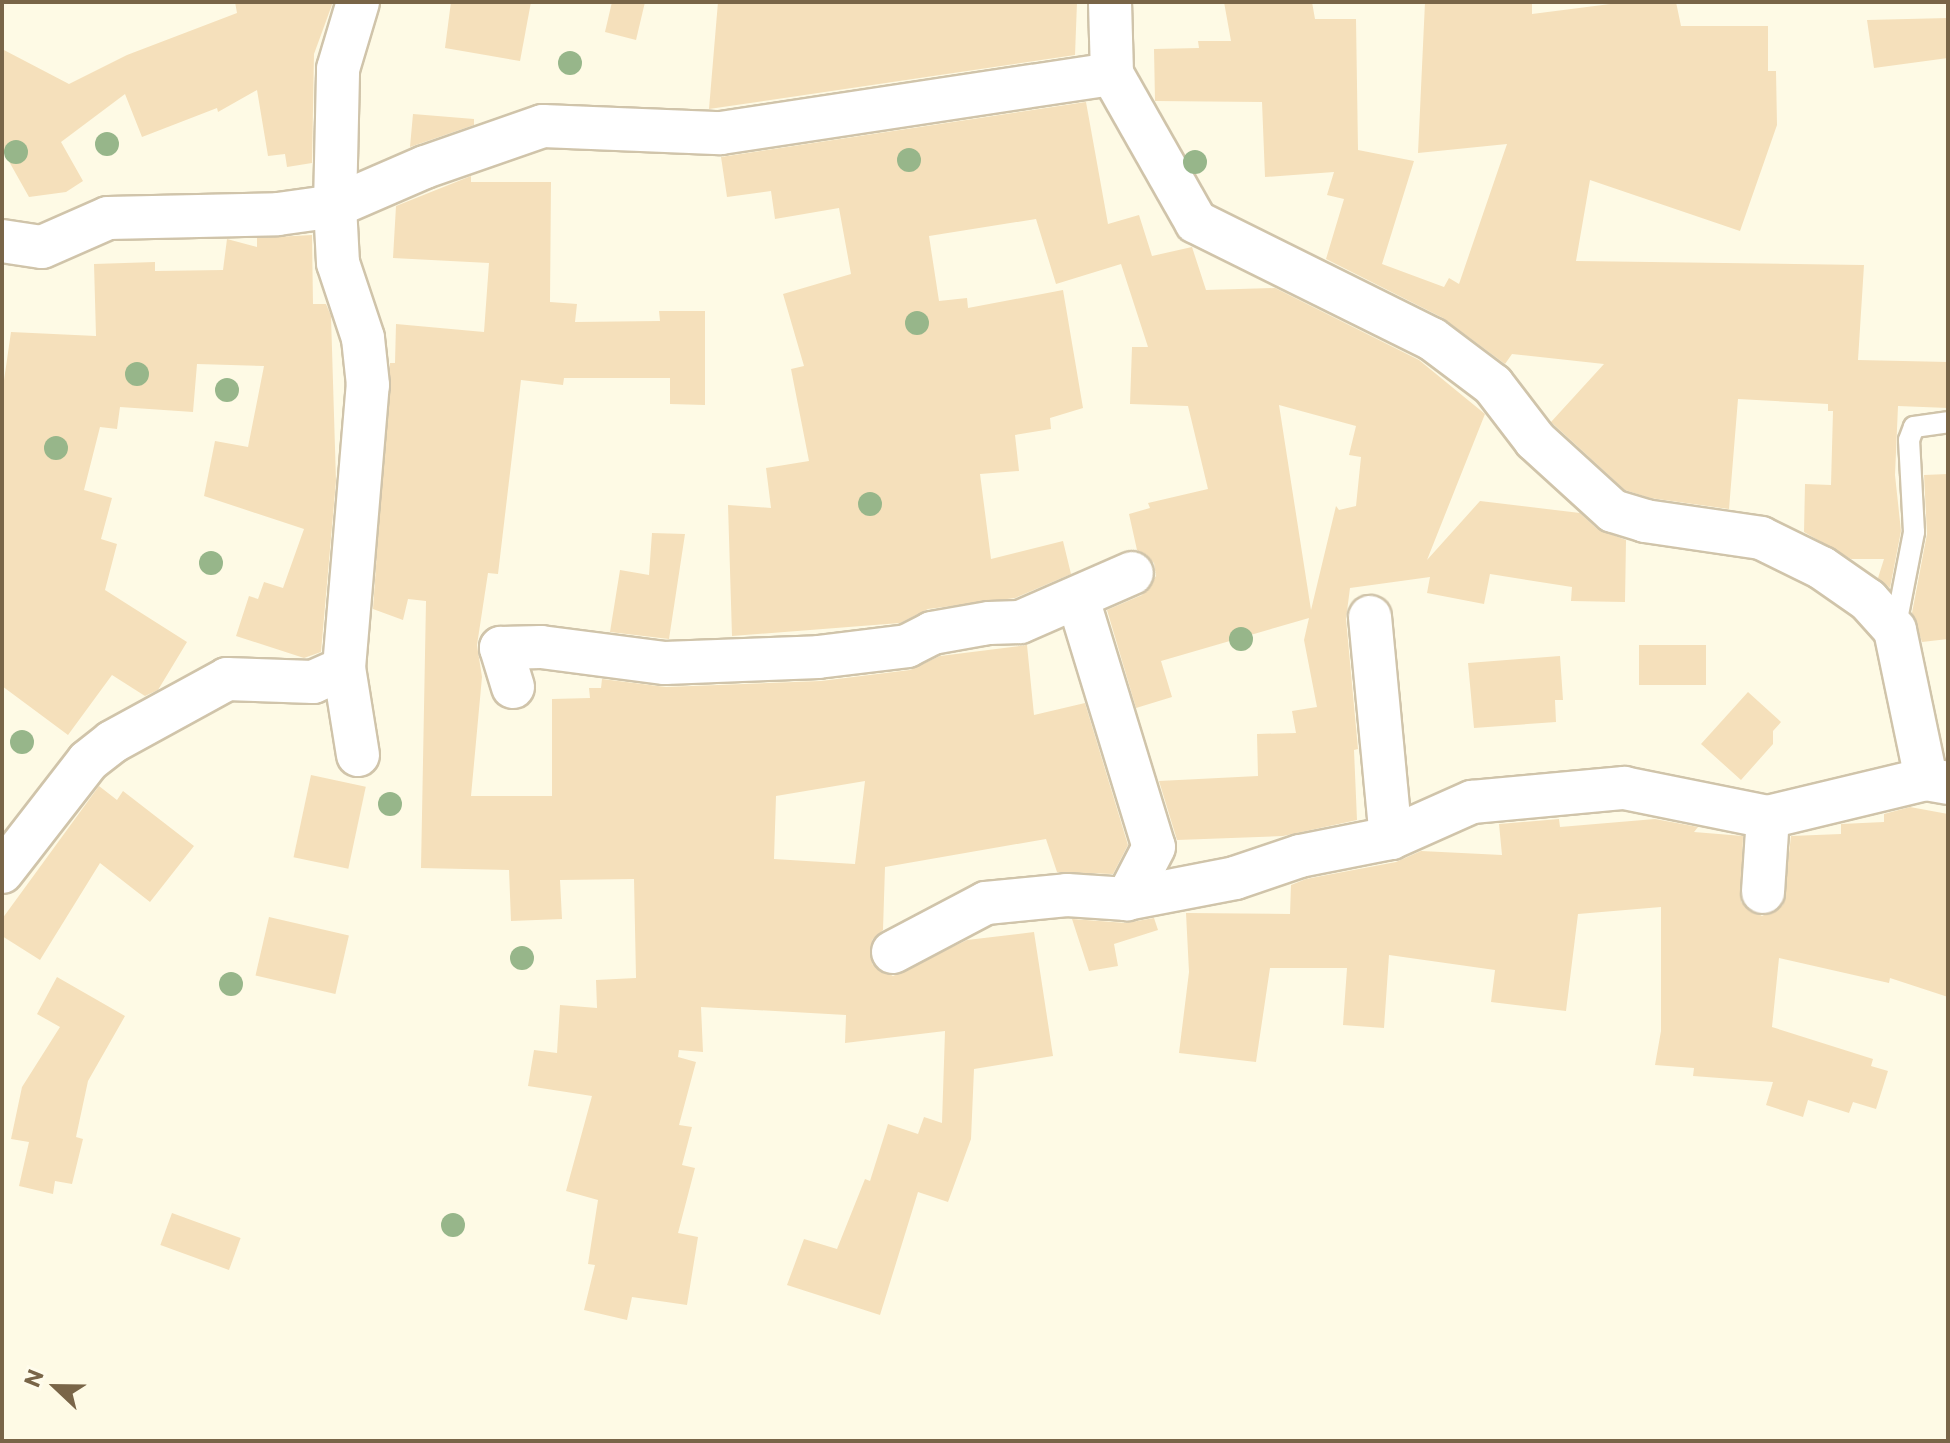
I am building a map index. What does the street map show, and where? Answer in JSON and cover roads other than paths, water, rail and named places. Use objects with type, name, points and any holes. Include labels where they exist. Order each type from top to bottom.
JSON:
[{"type":"street","points":[[358,2],[338,69],[335,206],[338,263],[363,338],[368,385],[344,668],[358,755]]},
{"type":"street","points":[[893,952],[986,903],[1067,895],[1127,899],[1235,878],[1300,856],[1391,838],[1472,802],[1624,788],[1768,817],[1937,781],[1895,630],[1868,600],[1822,568],[1761,538],[1645,521],[1613,511],[1535,440],[1493,385],[1432,339],[1196,222],[1112,74],[1110,2]]},
{"type":"street","points":[[2,241],[42,247],[108,218],[251,216],[335,206],[425,167],[543,126],[721,133],[1112,74]]},
{"type":"street","points":[[513,687],[501,648],[541,647],[665,663],[818,657],[907,646],[932,633],[974,625],[1020,622],[1132,573]]},
{"type":"street","points":[[1078,599],[1154,847],[1127,899]]},
{"type":"street","points":[[1370,617],[1391,838]]},
{"type":"street","points":[[2,872],[88,761],[112,742],[227,679],[313,682],[344,668]]},
{"type":"street","points":[[1763,892],[1768,817]]},
{"type":"lane","points":[[1895,630],[1914,532],[1909,440],[1914,427],[1948,422]]}]
